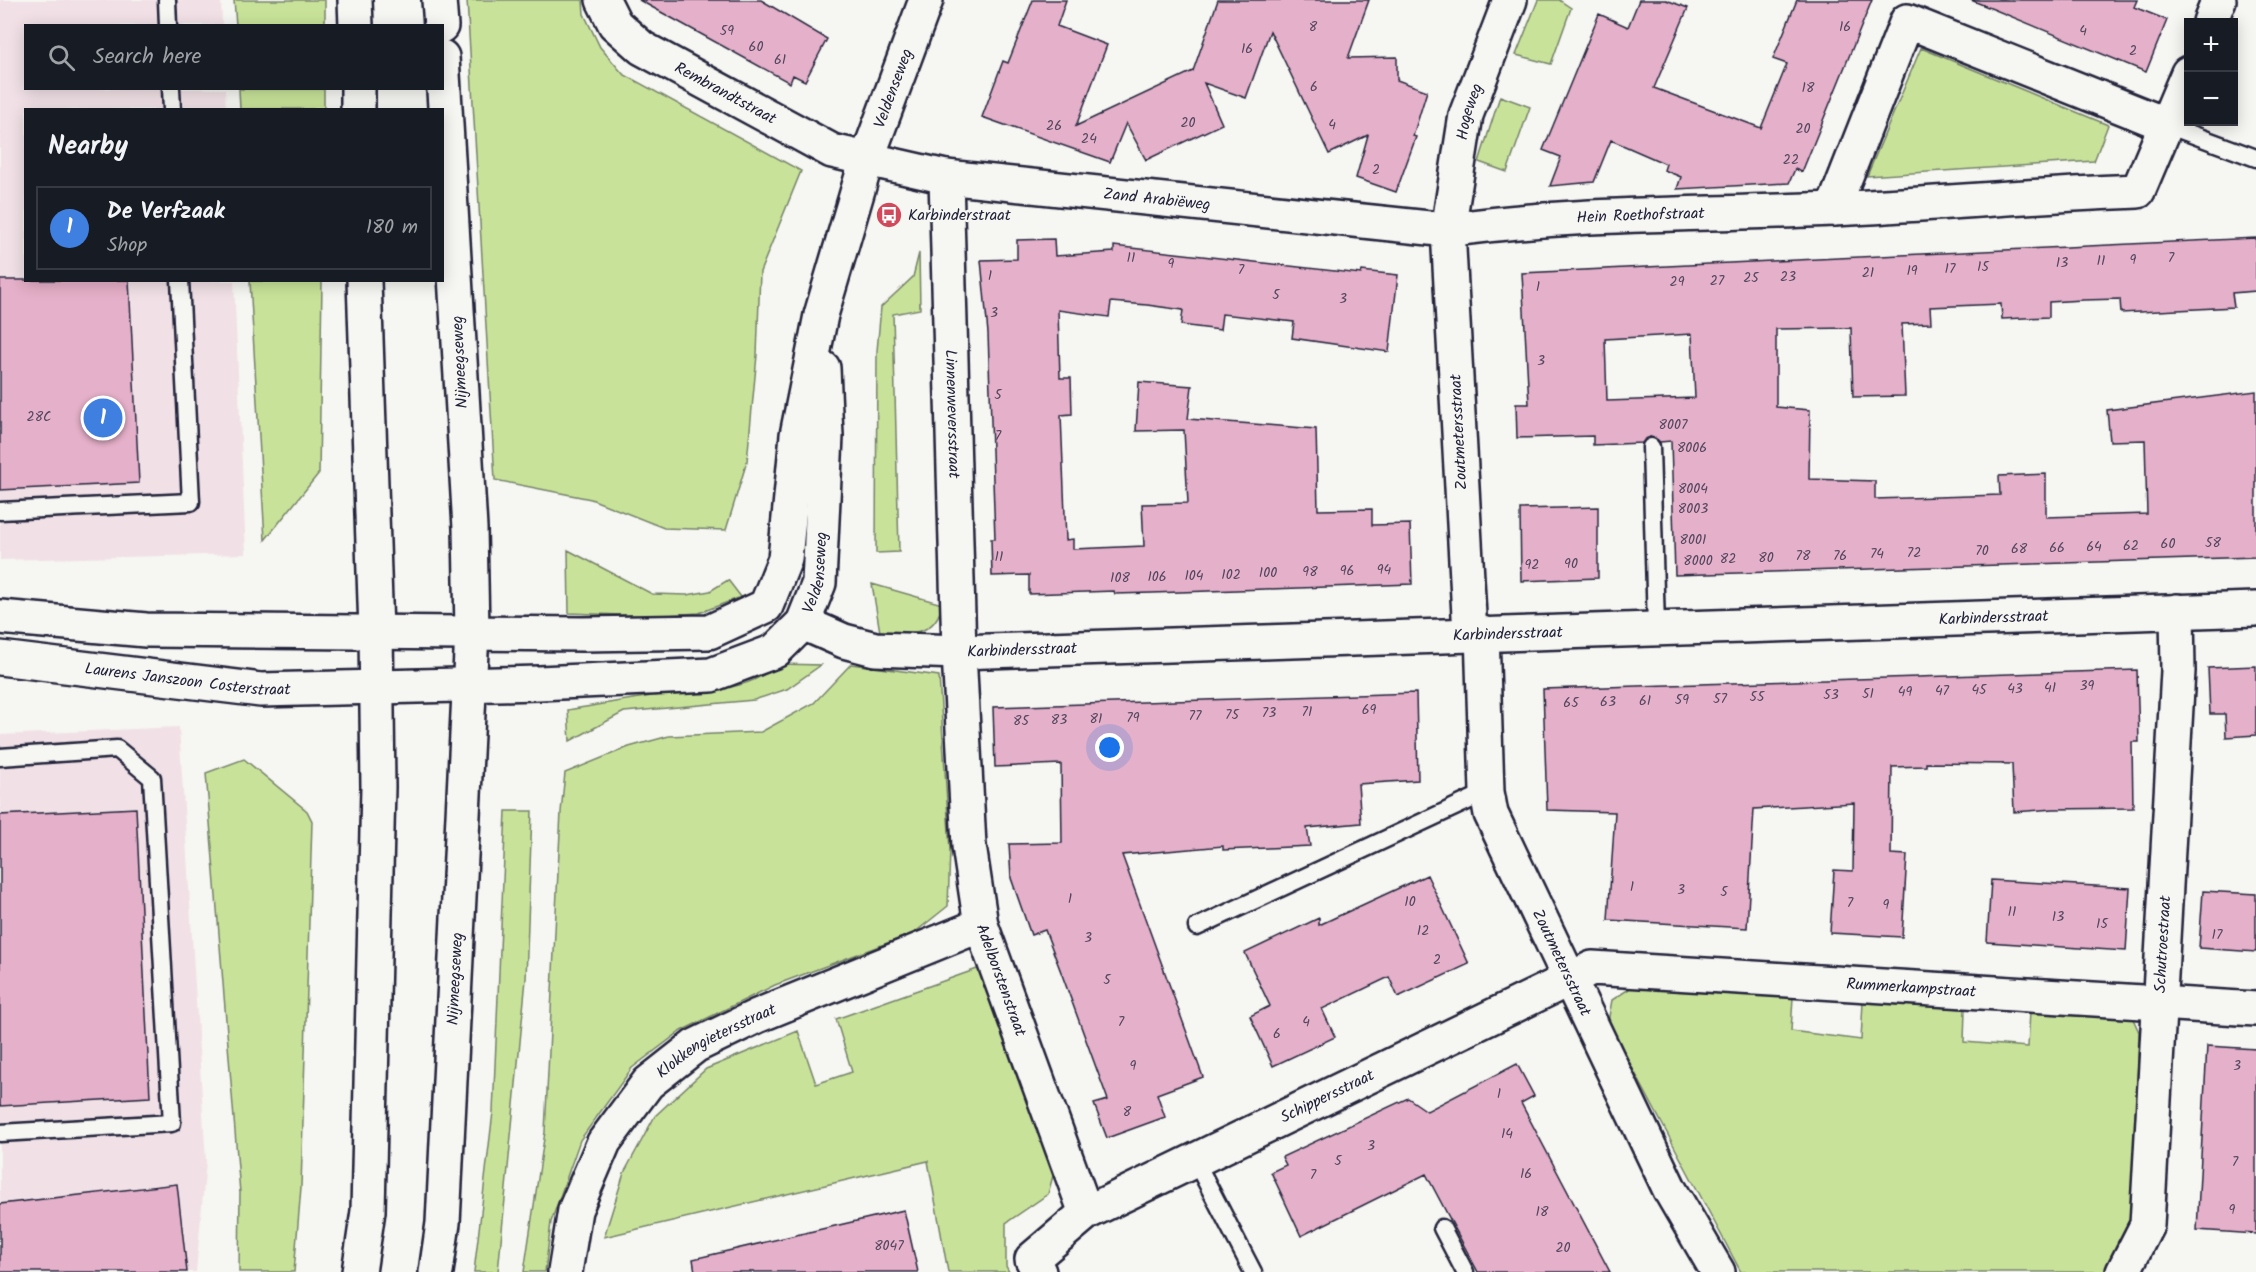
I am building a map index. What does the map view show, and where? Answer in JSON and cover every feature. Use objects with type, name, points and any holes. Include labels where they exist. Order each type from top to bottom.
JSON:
[{"type":"street","points":[[355,0],[356,24]]},
{"type":"street","points":[[439,0],[441,24]]},
{"type":"street","name":"Rembrandtstraat","points":[[603,0],[615,24],[642,48],[832,151],[867,159]]},
{"type":"street","name":"Veldenseweg","points":[[766,606],[785,559],[797,435],[821,315],[867,159],[926,0]]},
{"type":"street","name":"Hogeweg","points":[[1448,230],[1466,115],[1510,0]]},
{"type":"street","points":[[2212,18],[2219,0]]},
{"type":"street","points":[[1833,209],[1911,10],[2167,125]]},
{"type":"street","name":"Hein Roethofstraat","points":[[1448,230],[1503,222],[1833,209],[2021,195],[2138,191],[2184,83]]},
{"type":"street","points":[[357,90],[358,108]]},
{"type":"street","name":"Nijmeegseweg","points":[[436,1272],[443,1223],[472,632],[470,528],[444,90]]},
{"type":"street","name":"Zand Arabiëweg","points":[[867,159],[946,177],[1448,230]]},
{"type":"street","name":"Linnenweversstraat","points":[[946,177],[959,652]]},
{"type":"street","name":"Zoutmetersstraat","points":[[1448,230],[1487,792],[1491,814],[1670,1190],[1718,1272]]},
{"type":"street","points":[[359,1272],[368,1211],[378,787],[376,631],[364,282]]},
{"type":"street","name":"Veldenseweg","points":[[470,685],[711,675],[775,651],[803,623],[819,583],[826,436],[821,315]]},
{"type":"street","points":[[0,617],[146,630],[709,632],[766,606]]},
{"type":"street","name":"Karbindersstraat","points":[[766,606],[844,640],[875,649],[959,652],[1476,633],[2256,609]]},
{"type":"street","name":"Schutroestraat","points":[[2124,1272],[2147,1225],[2178,670],[2176,611]]},
{"type":"street","name":"Adelborstenstraat","points":[[959,652],[969,846],[981,925],[1086,1213]]},
{"type":"street","name":"Laurens Janszoon Costerstraat","points":[[0,658],[261,690],[376,687]]},
{"type":"street","points":[[376,687],[470,685]]},
{"type":"street","name":"Klokkengietersstraat","points":[[565,1272],[575,1210],[604,1142],[648,1083],[695,1046],[718,1034],[981,925]]},
{"type":"street","name":"Rummerkampstraat","points":[[1569,979],[1592,968],[2256,1010]]},
{"type":"street","name":"Schippersstraat","points":[[1086,1213],[1569,979]]},
{"type":"street","points":[[1040,1272],[1032,1259],[1086,1213]]},
{"type":"lane","points":[[167,0],[168,24]]},
{"type":"lane","points":[[171,90],[172,108]]},
{"type":"lane","points":[[2167,125],[2256,158]]},
{"type":"lane","points":[[0,511],[190,502],[180,282]]},
{"type":"lane","points":[[1651,447],[1656,628]]},
{"type":"lane","points":[[0,757],[117,749],[152,778],[172,1123],[0,1133]]},
{"type":"lane","points":[[1197,927],[1487,792]]},
{"type":"lane","points":[[1195,1160],[1253,1272]]},
{"type":"lane","points":[[1442,1228],[1465,1272]]},
{"type":"shaded area","points":[[0,0],[221,0],[222,24],[24,24],[24,90],[225,90],[226,108],[24,108],[24,282],[234,282],[246,554],[0,560]]},
{"type":"shaded area","points":[[179,727],[206,1162],[196,1272],[0,1272],[0,735]]},
{"type":"green space","points":[[234,0],[325,0],[325,24],[236,24]]},
{"type":"green space","points":[[467,0],[583,0],[584,14],[600,47],[623,74],[801,171],[760,272],[757,355],[747,461],[726,530],[664,528],[591,499],[495,480]]},
{"type":"green space","points":[[1538,0],[1559,0],[1571,8],[1551,64],[1516,55]]},
{"type":"green space","points":[[1921,48],[2108,125],[2094,161],[1867,176]]},
{"type":"green space","points":[[239,90],[324,90],[324,108],[240,108]]},
{"type":"green space","points":[[1500,96],[1530,107],[1507,172],[1479,162]]},
{"type":"green space","points":[[919,253],[920,309],[893,314],[899,552],[876,553],[877,351],[881,307],[913,277]]},
{"type":"green space","points":[[250,282],[322,282],[319,473],[265,540]]},
{"type":"green space","points":[[568,550],[652,594],[687,595],[710,591],[728,580],[741,597],[699,613],[649,616],[569,613]]},
{"type":"green space","points":[[872,584],[942,604],[939,615],[927,628],[918,632],[880,632]]},
{"type":"green space","points":[[779,664],[821,665],[787,689],[754,700],[624,712],[570,741],[568,710],[661,695],[729,688],[754,680]]},
{"type":"green space","points":[[851,664],[939,676],[950,850],[948,906],[914,933],[775,985],[681,1031],[632,1068],[580,1140],[551,1222],[545,1272],[524,1272],[545,1132],[561,812],[565,773],[629,747],[669,736],[761,732],[814,703]]},
{"type":"green space","points":[[244,759],[307,811],[312,821],[301,1187],[294,1272],[239,1272],[240,1193],[206,773]]},
{"type":"green space","points":[[506,811],[532,811],[526,979],[498,1272],[474,1272],[493,1112]]},
{"type":"green space","points":[[980,968],[1054,1172],[1048,1194],[1006,1223],[1006,1266],[1009,1272],[948,1272],[928,1161],[604,1237],[624,1173],[655,1116],[706,1069],[798,1031],[816,1084],[852,1072],[836,1019]]},
{"type":"green space","points":[[1632,987],[1793,997],[1791,1031],[1861,1040],[1863,1002],[1965,1009],[1964,1042],[2028,1047],[2030,1012],[2133,1019],[2139,1032],[2132,1217],[2106,1272],[1741,1272],[1608,1022],[1612,1000]]},
{"type":"building","points":[[639,0],[761,0],[827,39],[805,81],[793,75],[790,83]]},
{"type":"building","points":[[1033,0],[1066,0],[1057,26],[1107,45],[1076,126],[1193,71],[1218,0],[1369,0],[1348,58],[1397,57],[1397,80],[1427,91],[1413,136],[1416,137],[1396,192],[1356,178],[1368,135],[1329,154],[1270,31],[1246,98],[1204,83],[1222,124],[1146,160],[1126,123],[1110,162],[982,117],[1003,61],[1008,63]]},
{"type":"building","points":[[1639,0],[1666,0],[1688,8],[1654,88],[1761,128],[1787,64],[1773,59],[1797,0],[1872,0],[1802,172],[1795,169],[1789,183],[1677,189],[1681,177],[1664,170],[1666,164],[1611,140],[1594,182],[1550,186],[1561,157],[1543,150],[1599,14],[1628,27]]},
{"type":"building","points":[[1971,0],[2137,0],[2134,7],[2167,20],[2146,72]]},
{"type":"building","points":[[2256,238],[2256,291],[2232,293],[2234,307],[2121,313],[2120,299],[2083,300],[2049,302],[2049,317],[2002,319],[2001,304],[1930,307],[1931,323],[1902,324],[1905,396],[1853,397],[1851,328],[1776,329],[1776,407],[1810,410],[1809,479],[1875,481],[1875,499],[2000,495],[1999,476],[2046,474],[2046,517],[2147,514],[2145,440],[2110,441],[2107,410],[2256,391],[2256,557],[1675,575],[1671,441],[1660,442],[1650,437],[1642,443],[1593,445],[1593,436],[1517,438],[1516,404],[1529,404],[1522,273]],"holes":[[[1692,334],[1695,398],[1607,401],[1605,339]]]},
{"type":"building","points":[[1054,239],[1055,256],[1114,252],[1114,246],[1361,274],[1362,271],[1398,275],[1389,352],[1292,338],[1294,322],[1222,314],[1220,330],[1181,325],[1183,310],[1147,305],[1111,302],[1109,317],[1058,310],[1060,378],[1071,378],[1072,414],[1061,415],[1066,540],[1073,539],[1073,549],[1144,546],[1142,504],[1188,503],[1184,430],[1136,431],[1139,382],[1192,386],[1188,419],[1316,429],[1318,510],[1372,509],[1372,525],[1410,524],[1412,584],[1115,594],[1114,591],[1029,594],[1029,575],[992,576],[991,539],[995,539],[988,333],[981,260],[1017,259],[1017,240]]},
{"type":"building","points":[[0,280],[129,282],[139,483],[0,490]]},
{"type":"building","points":[[1598,507],[1598,578],[1521,581],[1520,509]]},
{"type":"building","points":[[2256,666],[2256,735],[2226,737],[2225,714],[2210,714],[2208,668]]},
{"type":"building","points":[[2137,670],[2139,742],[2132,742],[2133,808],[2014,812],[2012,764],[1926,763],[1926,766],[1892,767],[1891,854],[1907,855],[1902,937],[1830,933],[1834,870],[1853,871],[1854,803],[1754,809],[1747,928],[1608,920],[1615,812],[1547,810],[1543,689]]},
{"type":"building","points":[[1416,693],[1418,780],[1358,784],[1361,823],[1307,828],[1310,846],[1223,850],[1223,846],[1122,855],[1203,1077],[1157,1094],[1165,1117],[1107,1138],[1094,1104],[1108,1100],[1061,972],[1045,930],[1031,935],[1011,878],[1009,844],[1062,843],[1061,764],[995,767],[993,707]]},
{"type":"building","points":[[136,808],[150,1097],[0,1106],[0,815]]},
{"type":"building","points":[[1427,875],[1469,964],[1398,997],[1389,977],[1322,1009],[1335,1037],[1273,1066],[1250,1016],[1270,1006],[1245,953],[1319,918],[1319,925]]},
{"type":"building","points":[[1991,880],[2130,888],[2126,951],[1987,942]]},
{"type":"building","points":[[2203,891],[2256,894],[2256,952],[2199,948]]},
{"type":"building","points":[[2207,1046],[2256,1049],[2256,1234],[2197,1230]]},
{"type":"building","points":[[1517,1064],[1534,1096],[1521,1103],[1610,1272],[1478,1272],[1426,1174],[1301,1236],[1271,1172],[1286,1165],[1282,1157],[1408,1098],[1427,1111]]},
{"type":"building","points":[[177,1184],[187,1272],[0,1272],[0,1204]]},
{"type":"building","points":[[904,1210],[918,1272],[695,1272],[693,1259]]},
{"type":"place","name":"Karbinderstraat","points":[[889,215]]},
{"type":"place","name":"De Verfzaak","points":[[103,418]]}]
